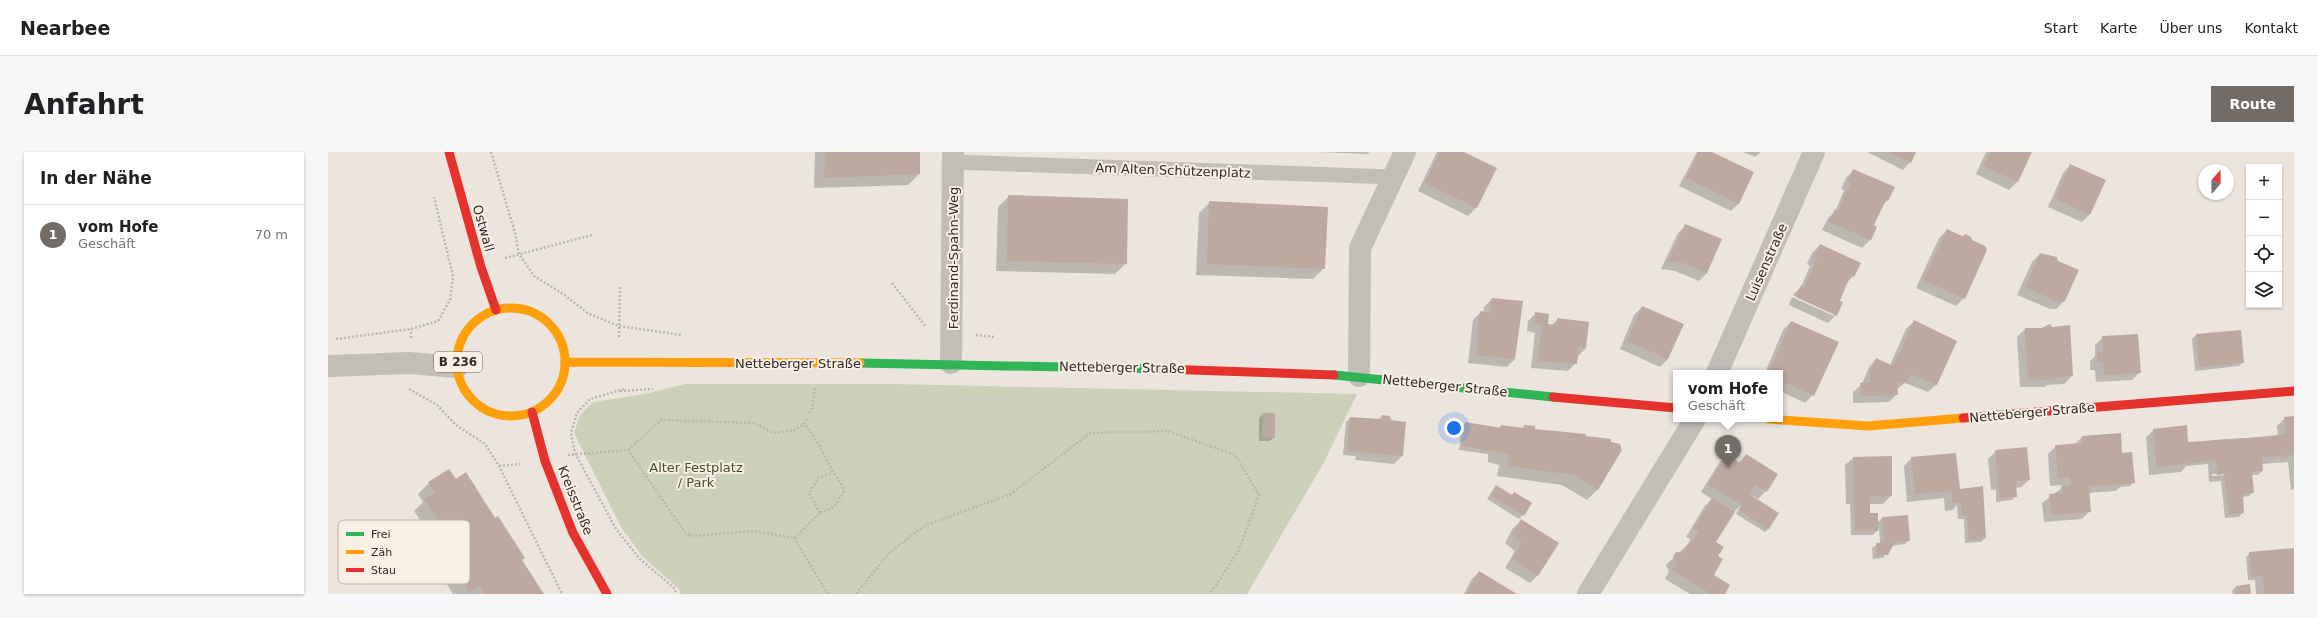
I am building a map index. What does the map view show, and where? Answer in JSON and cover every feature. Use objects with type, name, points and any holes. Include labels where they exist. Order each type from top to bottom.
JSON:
[{"type":"street","name":"Ostwall","points":[[449,152],[481,267],[496,310]]},
{"type":"street","points":[[1359,376],[1360,248],[1406,152]]},
{"type":"street","name":"Luisenstraße","points":[[1718,370],[1814,152]]},
{"type":"street","name":"Ferdinand-Spahn-Weg","points":[[952,363],[953,157]]},
{"type":"street","name":"B 236","points":[[516,308],[536,313],[552,325],[562,341],[566,362],[563,378],[556,392],[546,404],[532,412],[510,415],[499,414],[483,408],[470,397],[461,383],[457,367],[459,348],[466,331],[480,318],[496,310],[516,308]]},
{"type":"street","name":"Netteberger Straße","points":[[566,362],[952,363],[1289,372],[1359,376],[1514,393],[1673,408]]},
{"type":"street","points":[[328,366],[410,363],[457,367]]},
{"type":"street","name":"Netteberger Straße","points":[[1783,420],[1868,426],[2294,391]]},
{"type":"street","name":"Kreisstraße","points":[[532,412],[545,461],[573,532],[607,594]]},
{"type":"street","points":[[1588,594],[1694,422]]},
{"type":"lane","name":"Am Alten Schützenplatz","points":[[953,157],[1394,177]]},
{"type":"path","points":[[491,152],[515,233],[518,254],[534,276],[563,294],[589,314],[619,326],[620,285]]},
{"type":"path","points":[[328,340],[411,329],[438,321],[450,300],[453,276],[433,195]]},
{"type":"path","points":[[518,254],[592,235]]},
{"type":"path","points":[[892,283],[919,318]]},
{"type":"path","points":[[411,329],[409,390],[437,405],[456,425],[486,444],[499,466],[562,594]]},
{"type":"path","points":[[575,453],[628,450],[661,420],[754,423],[774,432],[794,430],[804,424],[812,408],[816,380]]},
{"type":"path","points":[[618,391],[590,399],[577,413],[571,433],[575,453],[616,529],[639,558],[674,588],[676,594]]},
{"type":"path","points":[[794,538],[820,513],[834,507],[844,492],[842,481],[833,473],[815,437],[804,424]]},
{"type":"path","points":[[856,594],[890,552],[926,525],[1011,494],[1090,433],[1168,431],[1235,455],[1259,495],[1239,550],[1210,594]]},
{"type":"path","points":[[628,450],[686,534],[692,536],[754,531],[794,538],[828,594]]},
{"type":"path","points":[[820,513],[809,493],[819,477],[833,473]]},
{"type":"green space","name":"Alter Festplatz / Park","points":[[685,384],[894,384],[1357,394],[1324,462],[1247,594],[681,594],[679,589],[643,557],[621,527],[574,433],[580,415],[593,402],[645,394]]},
{"type":"building","points":[[825,152],[920,152],[920,174],[824,178]]},
{"type":"building","points":[[1440,152],[1464,152],[1497,168],[1477,208],[1425,183]]},
{"type":"building","points":[[1698,152],[1712,152],[1754,172],[1739,204],[1686,178]]},
{"type":"building","points":[[1888,152],[1916,152],[1911,163]]},
{"type":"building","points":[[1990,152],[2032,152],[2018,182],[1983,166]]},
{"type":"building","points":[[2070,164],[2106,180],[2090,215],[2055,199]]},
{"type":"building","points":[[1853,169],[1895,187],[1888,201],[1886,200],[1874,225],[1877,227],[1871,240],[1829,222],[1835,209],[1838,211],[1851,182],[1848,181]]},
{"type":"building","points":[[1008,195],[1128,199],[1127,264],[1007,261]]},
{"type":"building","points":[[1209,201],[1328,207],[1325,269],[1207,264]]},
{"type":"building","points":[[1685,224],[1722,239],[1707,273],[1683,263],[1668,261]]},
{"type":"building","points":[[1947,229],[1962,236],[1966,234],[1971,237],[1972,240],[1985,246],[1987,250],[1965,299],[1923,280]]},
{"type":"building","points":[[1820,244],[1861,263],[1854,277],[1851,275],[1845,288],[1840,301],[1843,302],[1837,316],[1796,297],[1801,285],[1804,287],[1811,272],[1817,258],[1814,256]]},
{"type":"building","points":[[2040,253],[2057,257],[2058,261],[2079,270],[2065,301],[2058,302],[2025,287]]},
{"type":"building","points":[[1492,298],[1523,301],[1515,359],[1476,355],[1480,311],[1490,313]]},
{"type":"building","points":[[1642,306],[1684,324],[1668,359],[1627,341]]},
{"type":"building","points":[[1535,312],[1549,314],[1548,324],[1557,325],[1557,318],[1589,322],[1586,348],[1579,347],[1577,364],[1538,361],[1542,325],[1534,323]]},
{"type":"building","points":[[1914,320],[1957,341],[1937,385],[1910,374],[1907,382],[1897,382],[1898,395],[1861,396],[1860,383],[1870,382],[1870,372],[1876,358],[1893,366]]},
{"type":"building","points":[[1791,321],[1839,342],[1814,396],[1783,381],[1783,370],[1770,370]]},
{"type":"building","points":[[2050,324],[2052,327],[2070,325],[2073,376],[2056,377],[2054,380],[2028,379],[2025,328],[2042,328]]},
{"type":"building","points":[[2241,330],[2244,363],[2199,367],[2196,334]]},
{"type":"building","points":[[2138,334],[2141,373],[2104,375],[2103,362],[2098,362],[2097,352],[2103,352],[2102,336]]},
{"type":"building","points":[[1263,413],[1275,413],[1275,438],[1262,438]]},
{"type":"building","points":[[1382,415],[1390,416],[1391,420],[1406,422],[1403,456],[1347,451],[1350,417],[1382,419]]},
{"type":"building","points":[[2294,416],[2294,455],[2262,457],[2263,471],[2252,472],[2254,493],[2243,494],[2244,513],[2229,514],[2224,474],[2217,475],[2216,460],[2157,467],[2153,429],[2187,425],[2188,442],[2260,437],[2286,434],[2284,417]]},
{"type":"building","points":[[1465,422],[1501,428],[1501,425],[1524,428],[1524,425],[1535,426],[1535,429],[1586,434],[1586,436],[1611,439],[1611,442],[1620,444],[1622,450],[1598,490],[1574,475],[1508,466],[1509,454],[1462,446]]},
{"type":"building","points":[[2121,433],[2122,453],[2132,452],[2135,483],[2089,486],[2091,512],[2051,515],[2049,494],[2062,493],[2061,486],[2071,485],[2070,477],[2058,478],[2055,445],[2082,443],[2082,436]]},
{"type":"building","points":[[2027,447],[2030,480],[2016,481],[2017,497],[1999,498],[1995,450]]},
{"type":"building","points":[[1956,453],[1960,489],[1983,486],[1986,538],[1969,540],[1967,515],[1962,515],[1961,503],[1953,503],[1951,491],[1915,494],[1911,457]]},
{"type":"building","points":[[1727,454],[1740,463],[1746,454],[1778,474],[1767,492],[1755,485],[1749,494],[1779,513],[1769,529],[1739,510],[1742,505],[1708,484]]},
{"type":"building","points":[[1892,456],[1892,496],[1870,496],[1870,513],[1878,513],[1878,531],[1855,531],[1853,457]]},
{"type":"building","points":[[449,469],[456,479],[466,472],[495,518],[498,516],[525,558],[522,560],[544,594],[486,594],[480,586],[470,593],[464,584],[470,584],[470,520],[438,520],[424,499],[435,493],[428,482]]},
{"type":"building","points":[[1496,485],[1512,495],[1514,492],[1532,503],[1524,516],[1490,495]]},
{"type":"building","points":[[1712,498],[1735,512],[1716,542],[1724,547],[1718,556],[1723,559],[1714,575],[1730,585],[1725,594],[1711,594],[1672,570],[1677,563],[1673,557],[1676,552],[1683,553],[1691,539],[1693,541],[1699,531],[1694,528]]},
{"type":"building","points":[[1908,515],[1910,541],[1895,542],[1888,555],[1877,555],[1876,543],[1884,542],[1882,517]]},
{"type":"building","points":[[1521,519],[1559,543],[1538,576],[1512,559],[1522,542],[1512,535]]},
{"type":"building","points":[[2294,548],[2294,594],[2264,594],[2263,576],[2251,577],[2249,552]]},
{"type":"building","points":[[1479,571],[1517,594],[1466,594]]},
{"type":"building","points":[[2250,584],[2251,594],[2237,594],[2236,586]]},
{"type":"traffic: fast","points":[[860,363],[1162,369]]},
{"type":"traffic: fast","points":[[1334,375],[1553,397]]},
{"type":"traffic: slow","points":[[511,308],[532,312],[549,324],[561,341],[565,362],[561,383],[549,400],[532,412],[511,416],[490,412],[473,400],[461,383],[457,362],[461,341],[473,324],[490,312],[511,308]]},
{"type":"traffic: slow","points":[[566,362],[860,363]]},
{"type":"traffic: slow","points":[[1783,420],[1868,426],[1963,418]]},
{"type":"traffic: jam","points":[[449,152],[481,267],[496,310]]},
{"type":"traffic: jam","points":[[1162,369],[1334,375]]},
{"type":"traffic: jam","points":[[1963,418],[2294,391]]},
{"type":"traffic: jam","points":[[1553,397],[1673,408]]},
{"type":"traffic: jam","points":[[532,412],[545,461],[573,533],[607,594]]},
{"type":"place","name":"vom Hofe","points":[[1728,468]]}]
